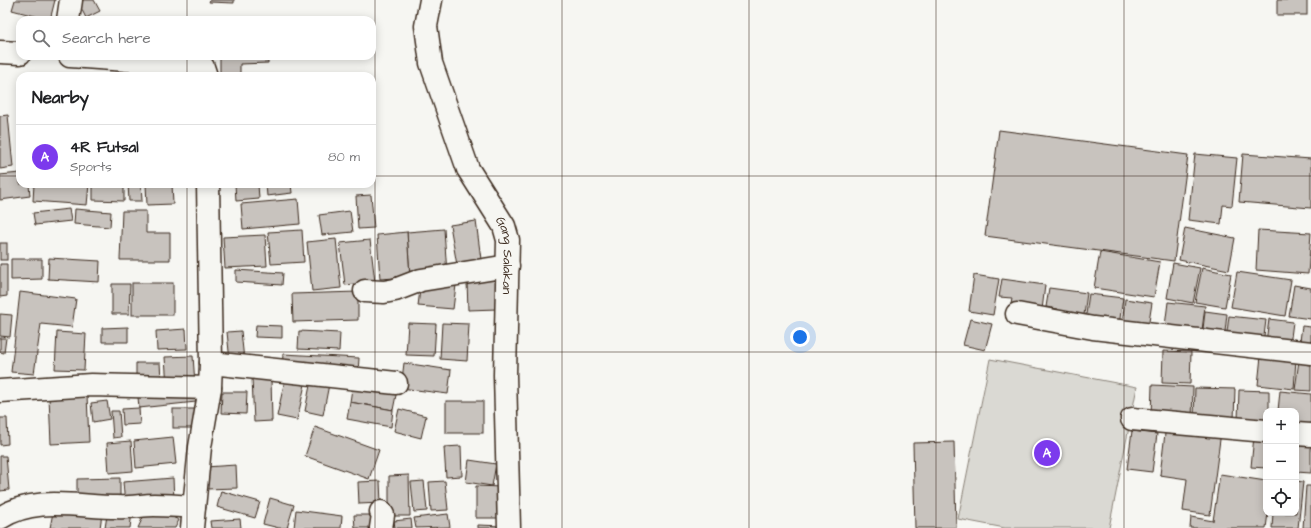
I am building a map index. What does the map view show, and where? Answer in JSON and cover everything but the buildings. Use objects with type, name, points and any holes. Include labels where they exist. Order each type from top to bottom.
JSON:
[{"type":"street","points":[[69,16],[71,0]]},
{"type":"street","name":"Gang Salakan","points":[[430,0],[426,26],[431,63],[468,169],[504,226],[508,240],[505,375],[509,528]]},
{"type":"street","points":[[0,52],[16,53]]},
{"type":"street","points":[[126,60],[196,65],[203,68],[204,72]]},
{"type":"street","points":[[0,518],[7,513],[42,503],[88,507],[127,508],[154,505],[193,518],[200,447],[210,388],[211,363],[208,188]]},
{"type":"street","points":[[365,291],[384,292],[395,290],[421,280],[508,266]]},
{"type":"street","points":[[1017,314],[1093,328],[1311,353]]},
{"type":"street","points":[[211,363],[396,383]]},
{"type":"street","points":[[0,391],[91,385],[210,388]]},
{"type":"street","points":[[1132,419],[1263,431]]},
{"type":"street","points":[[1299,434],[1311,435]]},
{"type":"shaded area","points":[[990,359],[1137,387],[1109,528],[1005,528],[958,519]]},
{"type":"place","name":"4R Futsal","points":[[1047,453]]}]
